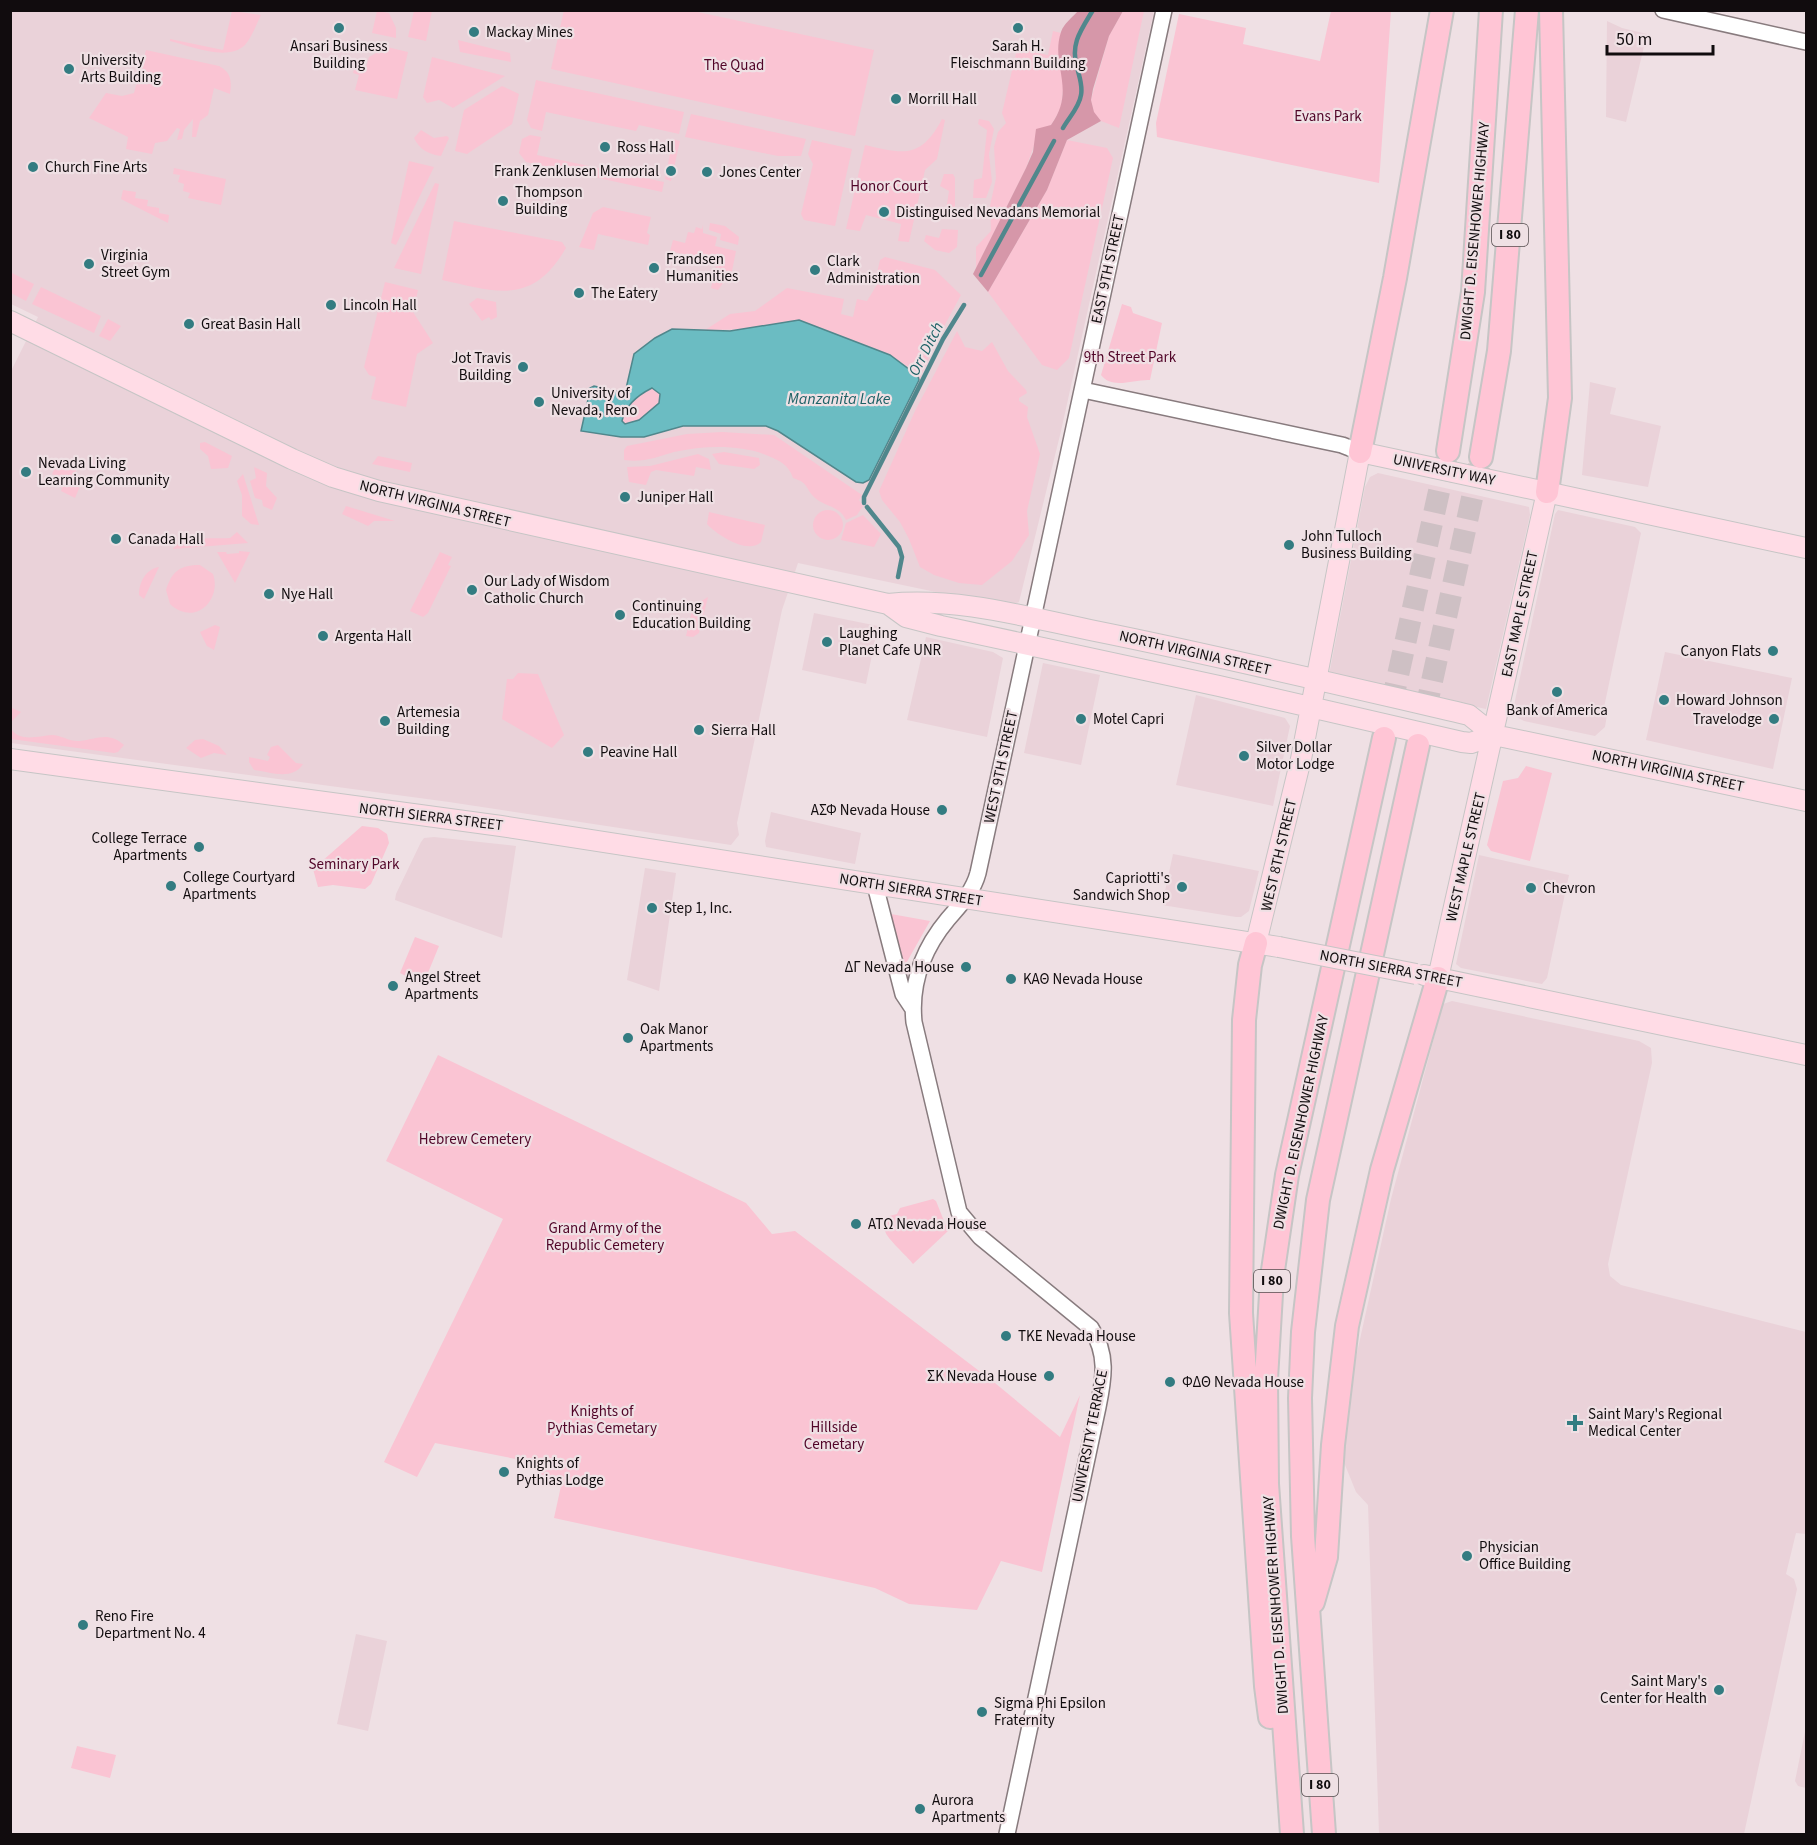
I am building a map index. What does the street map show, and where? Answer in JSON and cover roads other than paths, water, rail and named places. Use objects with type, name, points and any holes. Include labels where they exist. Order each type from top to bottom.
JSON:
[{"type":"highway","points":[[1360,452],[1395,278],[1442,10]]},
{"type":"highway","name":"DWIGHT D. EISENHOWER HIGHWAY","points":[[1448,451],[1473,292],[1491,10]]},
{"type":"highway","name":"I 80","points":[[1481,457],[1500,339],[1527,10]]},
{"type":"highway","points":[[1547,492],[1560,398],[1551,10]]},
{"type":"highway","name":"DWIGHT D. EISENHOWER HIGHWAY","points":[[1290,1834],[1267,1484],[1266,1379],[1272,1277],[1292,1154],[1384,738]]},
{"type":"highway","name":"DWIGHT D. EISENHOWER HIGHWAY","points":[[1324,1834],[1308,1621],[1300,1398],[1309,1266],[1318,1200],[1418,745]]},
{"type":"highway","points":[[1256,944],[1249,974],[1244,1029],[1241,1313],[1266,1686],[1290,1834]]},
{"type":"highway","points":[[1308,1621],[1326,1557],[1333,1445],[1347,1326],[1427,976]]},
{"type":"main road","name":"NORTH VIRGINIA STREET","points":[[10,321],[292,459],[351,483],[515,523],[888,604],[926,601],[963,604],[1030,632],[1313,694],[1462,742],[1471,743],[1494,735]]},
{"type":"main road","name":"UNIVERSITY WAY","points":[[1360,452],[1806,548]]},
{"type":"main road","name":"WEST 8TH STREET","points":[[1256,944],[1279,859],[1360,452]]},
{"type":"main road","name":"EAST MAPLE STREET","points":[[1494,735],[1547,492]]},
{"type":"main road","name":"NORTH VIRGINIA STREET","points":[[888,604],[906,617],[1030,632],[1313,694],[1468,715],[1494,735],[1806,801]]},
{"type":"main road","name":"WEST MAPLE STREET","points":[[1427,976],[1494,735]]},
{"type":"main road","name":"NORTH SIERRA STREET","points":[[10,759],[501,826],[1279,947],[1806,1055]]},
{"type":"street","name":"EAST 9TH STREET","points":[[1030,632],[1164,10]]},
{"type":"street","points":[[1663,10],[1806,42]]},
{"type":"street","name":"UNIVERSITY WAY","points":[[1083,390],[1342,445],[1360,452]]},
{"type":"street","name":"WEST 9TH STREET","points":[[966,898],[978,873],[1030,632]]},
{"type":"street","points":[[875,885],[903,994],[913,1009]]},
{"type":"street","name":"UNIVERSITY TERRACE","points":[[966,898],[940,931],[922,963],[914,987],[913,1009],[939,1134],[959,1212],[980,1237],[1091,1328],[1102,1349],[1104,1363],[1096,1419],[1007,1834]]},
{"type":"water","name":"Manzanita Lake","points":[[799,320],[890,355],[918,376],[919,380],[869,480],[863,483],[856,482],[778,431],[766,426],[683,426],[644,437],[621,437],[581,431],[589,395],[586,390],[594,386],[625,393],[634,354],[655,338],[672,329],[730,331]],"holes":[[[652,388],[660,394],[659,403],[639,420],[625,424],[622,421],[629,406],[642,394]]]},
{"type":"waterway","name":"Orr Ditch","points":[[1063,128],[1080,100],[1082,88],[1075,59],[1076,44],[1093,10]]},
{"type":"waterway","name":"Orr Ditch","points":[[981,275],[1054,141]]},
{"type":"waterway","name":"Orr Ditch","points":[[864,503],[864,497],[943,339],[964,305]]},
{"type":"waterway","name":"Orr Ditch","points":[[867,507],[899,547],[902,557],[898,577]]},
{"type":"tunnel","points":[[1384,738],[1448,451]]},
{"type":"tunnel","points":[[1418,745],[1481,457]]},
{"type":"place","name":"Ansari Business Building","points":[[339,28]]},
{"type":"place","name":"Sarah H. Fleischmann Building","points":[[1018,28]]},
{"type":"place","name":"Mackay Mines","points":[[474,32]]},
{"type":"place","name":"University Arts Building","points":[[69,69]]},
{"type":"place","name":"Morrill Hall","points":[[896,99]]},
{"type":"place","name":"Ross Hall","points":[[605,147]]},
{"type":"place","name":"Church Fine Arts","points":[[33,167]]},
{"type":"place","name":"Frank Zenklusen Memorial","points":[[671,171]]},
{"type":"place","name":"Jones Center","points":[[707,172]]},
{"type":"place","name":"Thompson Building","points":[[503,201]]},
{"type":"place","name":"Distinguised Nevadans Memorial","points":[[884,212]]},
{"type":"place","name":"Virginia Street Gym","points":[[89,264]]},
{"type":"place","name":"Frandsen Humanities","points":[[654,268]]},
{"type":"place","name":"Clark Administration","points":[[815,270]]},
{"type":"place","name":"The Eatery","points":[[579,293]]},
{"type":"place","name":"Lincoln Hall","points":[[331,305]]},
{"type":"place","name":"Great Basin Hall","points":[[189,324]]},
{"type":"place","name":"Jot Travis Building","points":[[523,367]]},
{"type":"place","name":"University of Nevada, Reno","points":[[539,402]]},
{"type":"place","name":"Nevada Living Learning Community","points":[[26,472]]},
{"type":"place","name":"Juniper Hall","points":[[625,497]]},
{"type":"place","name":"Canada Hall","points":[[116,539]]},
{"type":"place","name":"John Tulloch Business Building","points":[[1289,545]]},
{"type":"place","name":"Our Lady of Wisdom Catholic Church","points":[[472,590]]},
{"type":"place","name":"Nye Hall","points":[[269,594]]},
{"type":"place","name":"Continuing Education Building","points":[[620,615]]},
{"type":"place","name":"Argenta Hall","points":[[323,636]]},
{"type":"place","name":"Laughing Planet Cafe UNR","points":[[827,642]]},
{"type":"place","name":"Canyon Flats","points":[[1773,651]]},
{"type":"place","name":"Bank of America","points":[[1557,692]]},
{"type":"place","name":"Howard Johnson","points":[[1664,700]]},
{"type":"place","name":"Motel Capri","points":[[1081,719]]},
{"type":"place","name":"Travelodge","points":[[1774,719]]},
{"type":"place","name":"Artemesia Building","points":[[385,721]]},
{"type":"place","name":"Sierra Hall","points":[[699,730]]},
{"type":"place","name":"Peavine Hall","points":[[588,752]]},
{"type":"place","name":"Silver Dollar Motor Lodge","points":[[1244,756]]},
{"type":"place","name":"ΑΣΦ Nevada House","points":[[942,810]]},
{"type":"place","name":"College Terrace Apartments","points":[[199,847]]},
{"type":"place","name":"College Courtyard Apartments","points":[[171,886]]},
{"type":"place","name":"Capriotti's Sandwich Shop","points":[[1182,887]]},
{"type":"place","name":"Chevron","points":[[1531,888]]},
{"type":"place","name":"Step 1, Inc.","points":[[652,908]]},
{"type":"place","name":"ΔΓ Nevada House","points":[[966,967]]},
{"type":"place","name":"ΚΑΘ Nevada House","points":[[1011,979]]},
{"type":"place","name":"Angel Street Apartments","points":[[393,986]]},
{"type":"place","name":"Oak Manor Apartments","points":[[628,1038]]},
{"type":"place","name":"ΑΤΩ Nevada House","points":[[856,1224]]},
{"type":"place","name":"ΤΚΕ Nevada House","points":[[1006,1336]]},
{"type":"place","name":"ΣΚ Nevada House","points":[[1049,1376]]},
{"type":"place","name":"ΦΔΘ Nevada House","points":[[1170,1382]]},
{"type":"place","name":"Saint Mary's Regional Medical Center","points":[[1575,1423]]},
{"type":"place","name":"Knights of Pythias Lodge","points":[[504,1472]]},
{"type":"place","name":"Physician Office Building","points":[[1467,1556]]},
{"type":"place","name":"Reno Fire Department No. 4","points":[[83,1625]]},
{"type":"place","name":"Saint Mary's Center for Health","points":[[1719,1690]]},
{"type":"place","name":"Sigma Phi Epsilon Fraternity","points":[[982,1712]]},
{"type":"place","name":"Aurora Apartments","points":[[920,1809]]},
{"type":"park label","name":"The Quad","points":[[734,65]]},
{"type":"park label","name":"Evans Park","points":[[1328,116]]},
{"type":"park label","name":"Honor Court","points":[[889,186]]},
{"type":"park label","name":"9th Street Park","points":[[1130,357]]},
{"type":"park label","name":"Seminary Park","points":[[354,864]]},
{"type":"park label","name":"Hebrew Cemetery","points":[[475,1139]]},
{"type":"park label","name":"Grand Army of the Republic Cemetery","points":[[605,1236]]},
{"type":"park label","name":"Knights of Pythias Cemetary","points":[[602,1420]]},
{"type":"park label","name":"Hillside Cemetary","points":[[834,1436]]}]
